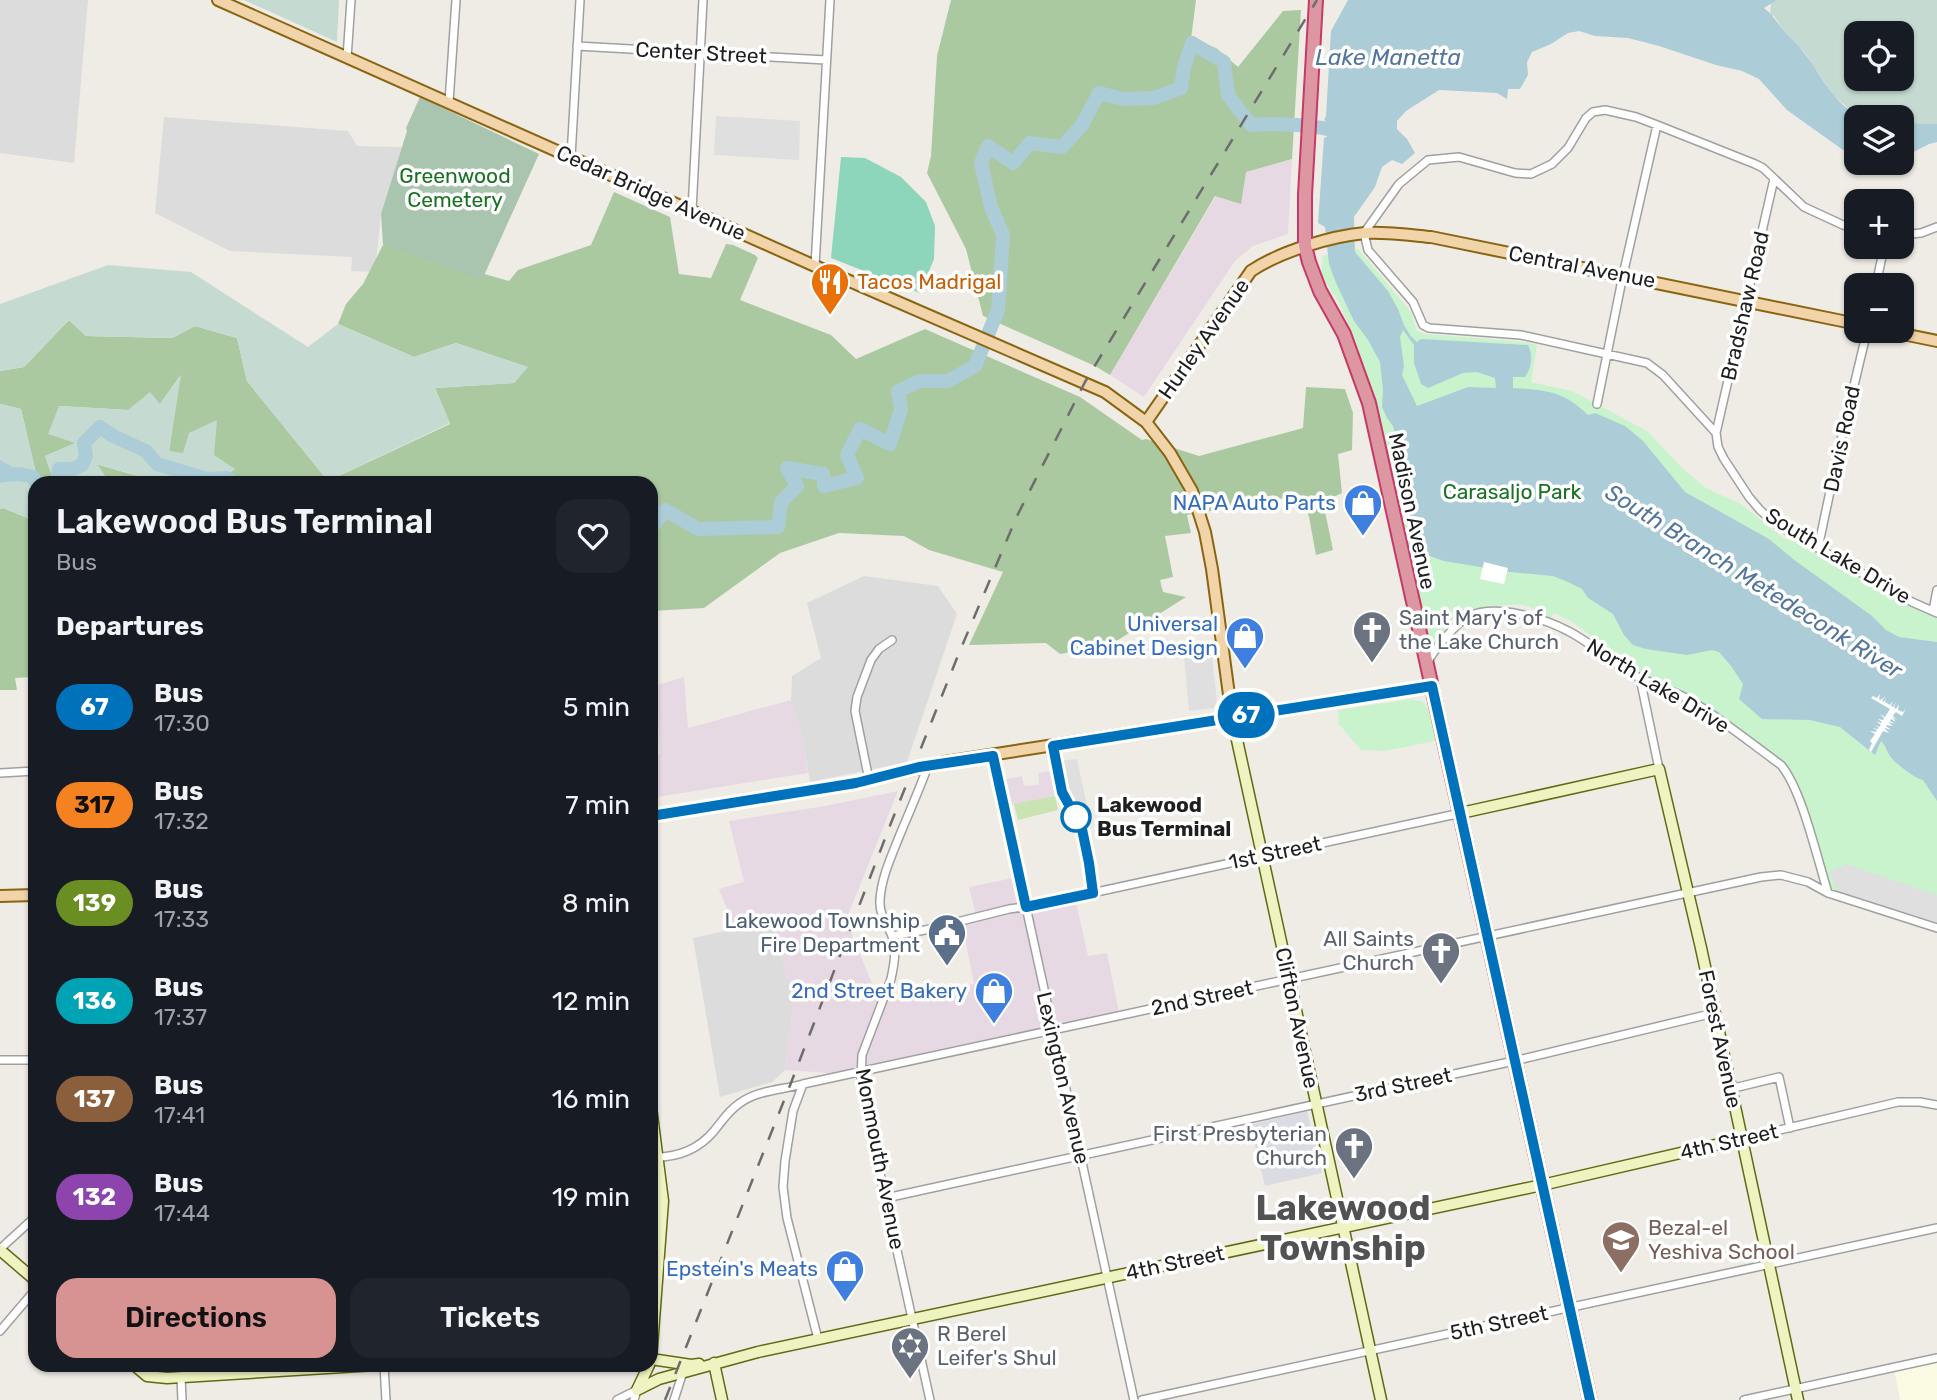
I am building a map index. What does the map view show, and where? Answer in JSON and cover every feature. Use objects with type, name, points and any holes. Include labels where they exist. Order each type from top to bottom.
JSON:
[{"type":"highway","name":"Madison Avenue","points":[[1316,1],[1304,205],[1309,262],[1320,291],[1344,334],[1369,403],[1590,1400]]},
{"type":"main road","name":"Cedar Bridge Avenue","points":[[218,0],[1105,392],[1146,422],[1177,462],[1200,511],[1212,569],[1231,717]]},
{"type":"main road","name":"Central Avenue","points":[[1307,246],[1363,233],[1431,237],[1844,321]]},
{"type":"main road","name":"Hurley Avenue","points":[[1146,422],[1251,271],[1265,262],[1307,246]]},
{"type":"main road","points":[[1914,336],[1937,341]]},
{"type":"main road","points":[[658,815],[869,780],[929,765],[1432,686]]},
{"type":"main road","points":[[0,897],[28,895]]},
{"type":"street","points":[[347,58],[351,0]]},
{"type":"street","points":[[449,103],[456,0]]},
{"type":"street","points":[[571,157],[580,0]]},
{"type":"street","points":[[692,210],[704,0]]},
{"type":"street","points":[[815,266],[830,0]]},
{"type":"street","name":"Center Street","points":[[577,46],[826,60]]},
{"type":"street","points":[[1363,233],[1399,184],[1428,160],[1459,157],[1515,173],[1531,174],[1552,164],[1568,148],[1586,118],[1593,112],[1605,110],[1657,125],[1755,164],[1804,207],[1844,225]]},
{"type":"street","points":[[1597,404],[1657,125]]},
{"type":"street","name":"Bradshaw Road","points":[[1716,433],[1774,179]]},
{"type":"street","points":[[1914,234],[1937,227]]},
{"type":"street","name":"South Lake Drive","points":[[1363,233],[1368,250],[1413,302],[1423,325],[1429,328],[1521,335],[1647,363],[1663,375],[1716,433],[1718,447],[1724,459],[1759,510],[1776,524],[1935,612]]},
{"type":"street","name":"Davis Road","points":[[1818,548],[1864,343]]},
{"type":"street","points":[[1935,612],[1937,590]]},
{"type":"street","name":"North Lake Drive","points":[[1427,663],[1456,625],[1471,615],[1494,612],[1530,617],[1568,631],[1620,667],[1692,701],[1781,765],[1789,775],[1828,893]]},
{"type":"street","points":[[869,780],[855,711],[857,697],[878,649],[892,640]]},
{"type":"street","name":"Forest Avenue","points":[[1640,678],[1798,1400]]},
{"type":"street","name":"Clifton Avenue","points":[[1231,717],[1381,1400]]},
{"type":"street","name":"Lexington Avenue","points":[[993,756],[1134,1400]]},
{"type":"street","name":"Monmouth Avenue","points":[[929,765],[882,885],[880,910],[892,936],[895,952],[891,979],[862,1055],[861,1073],[930,1400]]},
{"type":"street","name":"1st Street","points":[[892,936],[1659,769]]},
{"type":"street","points":[[0,773],[28,771]]},
{"type":"street","name":"2nd Street","points":[[803,1084],[1761,877],[1780,875],[1808,882],[1828,893]]},
{"type":"street","points":[[1828,893],[1937,928]]},
{"type":"street","name":"3rd Street","points":[[886,1198],[1514,1061],[1714,1013]]},
{"type":"street","points":[[0,1060],[28,1060]]},
{"type":"street","points":[[1730,1089],[1779,1077],[1790,1128]]},
{"type":"street","points":[[658,1157],[688,1152],[700,1145],[742,1101],[760,1093],[803,1084]]},
{"type":"street","points":[[803,1084],[793,1111],[783,1187],[787,1218],[818,1339]]},
{"type":"street","name":"4th Street","points":[[714,1363],[913,1318],[1542,1185],[1898,1102],[1937,1105]]},
{"type":"street","points":[[658,1173],[663,1200],[658,1266]]},
{"type":"street","points":[[658,1201],[663,1200]]},
{"type":"street","points":[[28,1224],[0,1250],[28,1274]]},
{"type":"street","name":"5th Street","points":[[1142,1400],[1937,1228]]},
{"type":"street","points":[[0,1331],[28,1298]]},
{"type":"street","points":[[1744,1400],[1937,1359]]},
{"type":"street","points":[[658,1360],[691,1365],[714,1363]]},
{"type":"street","points":[[617,1400],[635,1395],[659,1379],[714,1363]]},
{"type":"street","points":[[714,1363],[722,1400]]},
{"type":"street","points":[[144,1372],[147,1376],[156,1378],[246,1372]]},
{"type":"street","points":[[384,1372],[386,1400]]},
{"type":"street","points":[[635,1395],[646,1372]]},
{"type":"street","points":[[674,1400],[683,1372]]},
{"type":"street","points":[[181,1377],[182,1400]]},
{"type":"shaded area","points":[[0,0],[88,0],[74,163],[0,153]]},
{"type":"shaded area","points":[[244,0],[339,0],[337,42]]},
{"type":"shaded area","points":[[1771,0],[1937,0],[1937,124],[1914,123],[1914,105],[1844,105],[1834,96],[1804,52],[1774,16],[1770,15]]},
{"type":"shaded area","points":[[716,116],[800,121],[799,160],[714,155]]},
{"type":"shaded area","points":[[164,117],[348,131],[357,146],[403,147],[381,214],[375,272],[351,271],[352,257],[230,251],[155,213]]},
{"type":"shaded area","points":[[1292,159],[1288,234],[1253,246],[1235,261],[1144,397],[1110,375],[1216,196],[1246,172]]},
{"type":"shaded area","points":[[108,265],[191,272],[308,347],[338,324],[414,357],[456,343],[528,367],[514,383],[435,388],[450,423],[339,476],[324,476],[247,381],[237,338],[195,326],[172,338],[86,336],[69,320],[24,367],[0,371],[0,304]]},
{"type":"shaded area","points":[[181,375],[169,451],[183,453],[189,433],[217,420],[214,455],[235,469],[224,476],[138,476],[97,464],[105,476],[52,476],[45,456],[75,443],[48,434],[59,406],[128,410],[150,392],[160,404]]},
{"type":"shaded area","points":[[0,404],[21,409],[37,476],[28,476],[28,518],[0,509]]},
{"type":"shaded area","points":[[864,576],[938,586],[957,614],[907,762],[810,782],[802,737],[791,700],[792,676],[821,658],[807,603]]},
{"type":"shaded area","points":[[1212,656],[1217,700],[1214,708],[1189,711],[1184,658]]},
{"type":"shaded area","points":[[684,677],[688,728],[791,700],[802,737],[808,773],[658,797],[658,685]]},
{"type":"shaded area","points":[[1077,759],[1089,815],[1081,817],[1067,791],[1061,761]]},
{"type":"shaded area","points":[[1050,771],[1055,796],[1012,805],[1006,779],[1022,776],[1024,786],[1039,785],[1038,773]]},
{"type":"shaded area","points":[[898,791],[846,920],[880,1003],[974,984],[961,919],[976,915],[969,887],[1018,877],[1025,904],[1074,893],[1088,956],[1107,953],[1120,1018],[857,1075],[785,1070],[794,1000],[773,925],[735,929],[719,889],[744,882],[729,821]]},
{"type":"shaded area","points":[[1846,864],[1937,895],[1937,928],[1841,897],[1829,872]]},
{"type":"shaded area","points":[[773,925],[794,1000],[785,1070],[772,1082],[720,1097],[693,938],[735,929]]},
{"type":"shaded area","points":[[1307,1111],[1322,1173],[1265,1186],[1250,1125]]},
{"type":"shaded area","points":[[1937,1359],[1937,1400],[1900,1400],[1894,1368]]},
{"type":"green space","points":[[951,0],[1196,0],[1191,39],[1216,48],[1238,67],[1283,11],[1301,10],[1292,159],[1246,172],[1241,204],[1215,196],[1110,375],[983,316],[966,249],[927,173],[931,156],[937,56]]},
{"type":"green space","name":"Greenwood Cemetery","points":[[420,97],[539,154],[482,280],[383,244],[381,214],[406,128]]},
{"type":"green space","points":[[841,157],[865,158],[901,177],[926,202],[935,226],[934,259],[920,293],[831,258]]},
{"type":"green space","points":[[614,192],[670,217],[679,274],[711,278],[726,244],[755,255],[758,258],[740,300],[831,335],[856,359],[925,329],[1080,397],[1142,440],[1199,456],[1303,428],[1306,387],[1345,389],[1353,413],[1352,450],[1338,454],[1342,493],[1323,502],[1333,550],[1316,555],[1309,517],[1301,495],[1187,515],[1191,533],[1165,536],[1173,577],[1160,580],[1163,592],[1186,597],[1110,645],[1060,654],[1046,643],[969,645],[1003,572],[929,550],[904,536],[839,533],[780,553],[704,608],[658,611],[658,476],[339,476],[450,424],[435,388],[514,383],[527,367],[456,343],[414,357],[338,324],[346,304],[363,284],[385,241],[435,260],[509,281],[518,270],[591,245]]},
{"type":"green space","name":"Carasaljo Park","points":[[1350,248],[1359,250],[1411,312],[1417,331],[1537,345],[1531,382],[1572,391],[1647,431],[1683,469],[1706,488],[1741,504],[1783,538],[1818,548],[1937,613],[1937,928],[1828,893],[1789,775],[1664,684],[1640,678],[1623,660],[1574,623],[1554,613],[1548,622],[1534,609],[1524,605],[1478,609],[1451,621],[1438,649],[1426,632],[1369,386],[1355,340],[1339,303],[1321,275],[1323,256]]},
{"type":"green space","points":[[69,320],[86,336],[172,338],[195,326],[237,338],[247,381],[324,476],[224,476],[235,469],[169,451],[180,376],[160,404],[128,410],[59,406],[76,443],[45,456],[52,476],[37,476],[21,409],[0,404],[0,371],[24,367]]},
{"type":"green space","points":[[96,464],[138,476],[105,476]]},
{"type":"green space","points":[[0,509],[28,518],[28,677],[15,678],[17,690],[0,690]]},
{"type":"green space","points":[[1412,699],[1423,702],[1429,710],[1435,741],[1385,751],[1361,750],[1339,724],[1338,710]]},
{"type":"green space","points":[[1055,796],[1058,810],[1018,820],[1014,804]]},
{"type":"water","name":"Carasaljo Park","points":[[1348,0],[1777,0],[1764,8],[1802,50],[1844,106],[1844,150],[1787,110],[1759,79],[1742,71],[1628,38],[1595,36],[1579,31],[1568,33],[1532,52],[1527,62],[1528,75],[1520,89],[1508,89],[1507,99],[1497,93],[1439,90],[1406,111],[1397,121],[1397,129],[1415,153],[1402,164],[1392,160],[1382,167],[1375,187],[1354,217],[1355,252],[1388,291],[1404,325],[1417,342],[1421,339],[1528,345],[1531,357],[1529,370],[1525,377],[1513,377],[1513,388],[1554,393],[1571,401],[1588,415],[1595,413],[1625,426],[1643,441],[1685,492],[1769,539],[1872,616],[1886,630],[1899,637],[1937,642],[1937,801],[1923,780],[1895,762],[1881,741],[1875,755],[1840,727],[1810,720],[1762,719],[1739,699],[1743,684],[1719,652],[1712,650],[1687,655],[1633,645],[1624,635],[1613,614],[1588,598],[1582,589],[1568,582],[1553,576],[1444,561],[1424,554],[1414,538],[1393,426],[1382,407],[1380,362],[1354,321],[1336,283],[1329,264],[1325,227],[1318,223],[1324,138],[1330,135],[1332,130],[1324,120],[1331,31]],"holes":[[[1403,330],[1414,345],[1414,363],[1421,384],[1428,388],[1463,373],[1477,372],[1495,378],[1496,388],[1468,387],[1417,406],[1402,375],[1404,366],[1400,337]]]},
{"type":"water","points":[[1914,123],[1937,124],[1937,142],[1914,152]]},
{"type":"water","points":[[0,460],[28,476],[28,477],[0,483]]},
{"type":"pier","points":[[1484,562],[1508,568],[1504,584],[1480,579]]},
{"type":"pier","points":[[1880,694],[1881,700],[1885,696],[1882,701],[1884,702],[1886,697],[1885,702],[1890,705],[1893,701],[1893,707],[1896,702],[1896,709],[1899,704],[1898,710],[1903,712],[1906,708],[1902,716],[1896,712],[1894,714],[1897,720],[1892,717],[1896,722],[1891,719],[1890,721],[1895,724],[1888,722],[1893,726],[1886,726],[1891,730],[1885,728],[1889,733],[1883,731],[1871,752],[1870,741],[1875,734],[1870,731],[1876,732],[1877,730],[1872,728],[1879,728],[1874,725],[1881,725],[1876,721],[1881,723],[1878,719],[1884,718],[1880,714],[1885,717],[1890,709],[1871,698],[1877,698]]},
{"type":"waterway","name":"South Branch Metedeconk River","points":[[658,519],[665,510],[698,529],[778,527],[781,502],[797,486],[787,468],[823,474],[824,486],[857,478],[847,455],[860,429],[890,444],[901,409],[898,391],[920,381],[948,381],[975,366],[998,310],[1003,235],[991,207],[981,163],[988,146],[1013,163],[1030,143],[1062,147],[1082,125],[1099,93],[1123,99],[1154,98],[1181,88],[1192,43],[1224,62],[1228,95],[1251,125],[1301,125],[1350,134]]},
{"type":"waterway","name":"South Branch Metedeconk River","points":[[58,476],[59,469],[73,469],[82,465],[86,456],[84,443],[100,427],[146,451],[157,464],[197,476]]},
{"type":"waterway","name":"South Branch Metedeconk River","points":[[0,475],[29,476]]},
{"type":"railway","points":[[665,1400],[891,823],[1017,516],[1085,382],[1317,0]]},
{"type":"bus line","name":"67","points":[[658,815],[856,783],[919,767],[993,756],[1026,907],[1093,893],[1082,829],[1062,792],[1053,746],[1432,686],[1590,1400]]},
{"type":"place","name":"Tacos Madrigal","points":[[830,316]]},
{"type":"place","name":"NAPA Auto Parts","points":[[1363,537]]},
{"type":"place","name":"Saint Mary's of the Lake Church","points":[[1372,664]]},
{"type":"place","name":"Universal Cabinet Design","points":[[1245,670]]},
{"type":"place","name":"Lakewood Bus Terminal","points":[[1076,817]]},
{"type":"place","name":"Lakewood Township Fire Department","points":[[947,967]]},
{"type":"place","name":"All Saints Church","points":[[1441,985]]},
{"type":"place","name":"2nd Street Bakery","points":[[994,1025]]},
{"type":"place","name":"First Presbyterian Church","points":[[1354,1180]]},
{"type":"place","name":"Bezal-el Yeshiva School","points":[[1621,1274]]},
{"type":"place","name":"Epstein's Meats","points":[[845,1303]]},
{"type":"place","name":"R Berel Leifer's Shul","points":[[910,1380]]},
{"type":"district","name":"Lakewood Township","points":[[1343,1228]]},
{"type":"water label","name":"Lake Manetta","points":[[1388,57]]}]
